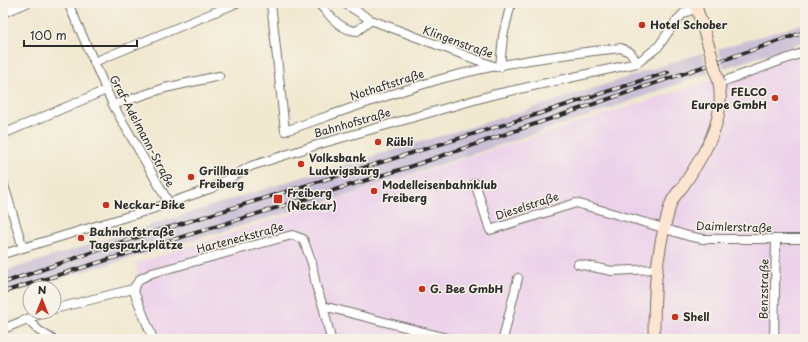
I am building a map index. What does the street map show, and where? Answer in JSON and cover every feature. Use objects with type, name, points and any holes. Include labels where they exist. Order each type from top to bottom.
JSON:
[{"type":"main road","points":[[654,339],[655,269],[672,201],[704,152],[721,110],[722,94],[710,50],[695,6]]},
{"type":"street","points":[[3,13],[27,3]]},
{"type":"street","name":"Graf-Adelmann-Straße","points":[[68,3],[113,105],[169,203]]},
{"type":"street","points":[[94,62],[237,3]]},
{"type":"street","name":"Nothaftstraße","points":[[271,3],[285,131],[442,79],[498,67]]},
{"type":"street","points":[[318,3],[341,27],[349,31],[357,31],[371,20]]},
{"type":"street","name":"Klingenstraße","points":[[344,3],[371,20],[498,67],[542,58],[621,48],[627,50],[637,63]]},
{"type":"street","points":[[498,67],[503,36],[511,3]]},
{"type":"street","name":"Bahnhofstraße","points":[[3,254],[169,203],[212,188],[251,166],[314,146],[492,95],[637,63],[658,48],[676,21],[684,13],[695,6]]},
{"type":"street","points":[[719,83],[805,52]]},
{"type":"street","points":[[113,105],[165,88],[219,76]]},
{"type":"street","points":[[3,134],[106,90]]},
{"type":"street","points":[[3,182],[23,248]]},
{"type":"street","name":"Dieselstraße","points":[[475,183],[490,230],[576,203],[664,229]]},
{"type":"street","name":"Daimlerstraße","points":[[664,229],[703,239],[805,239]]},
{"type":"street","name":"Harteneckstraße","points":[[133,289],[140,279],[152,273],[292,235],[303,239],[307,248],[331,339]]},
{"type":"street","name":"Benzstraße","points":[[774,339],[776,240]]},
{"type":"street","points":[[578,264],[612,271],[655,269]]},
{"type":"street","points":[[503,339],[518,278]]},
{"type":"street","points":[[62,307],[133,289],[153,339]]},
{"type":"street","points":[[323,306],[451,339]]},
{"type":"street","points":[[3,329],[25,320]]},
{"type":"street","points":[[28,320],[38,330],[52,339]]},
{"type":"shaded area","points":[[805,23],[805,42],[724,68],[718,49]]},
{"type":"shaded area","points":[[805,49],[805,339],[152,339],[138,301],[136,263],[744,70]]},
{"type":"shaded area","points":[[702,53],[708,73],[595,114],[348,195],[55,280],[22,280],[22,289],[3,295],[3,272],[290,181],[527,110]]},
{"type":"railway","points":[[3,292],[409,167],[805,32]]},
{"type":"railway","points":[[3,283],[125,241],[532,116],[668,72]]},
{"type":"place","name":"Hotel Schober","points":[[642,25]]},
{"type":"place","name":"FELCO Europe GmbH","points":[[775,98]]},
{"type":"place","name":"Rübli","points":[[378,142]]},
{"type":"place","name":"Volksbank Ludwigsburg","points":[[301,164]]},
{"type":"place","name":"Grillhaus Freiberg","points":[[191,177]]},
{"type":"place","name":"Modelleisenbahnklub Freiberg","points":[[374,191]]},
{"type":"place","name":"Freiberg (Neckar)","points":[[278,199]]},
{"type":"place","name":"Neckar-Bike","points":[[106,205]]},
{"type":"place","name":"Bahnhofstraße Tagesparkplätze","points":[[81,238]]},
{"type":"place","name":"G. Bee GmbH","points":[[422,289]]},
{"type":"place","name":"Shell","points":[[675,317]]}]
